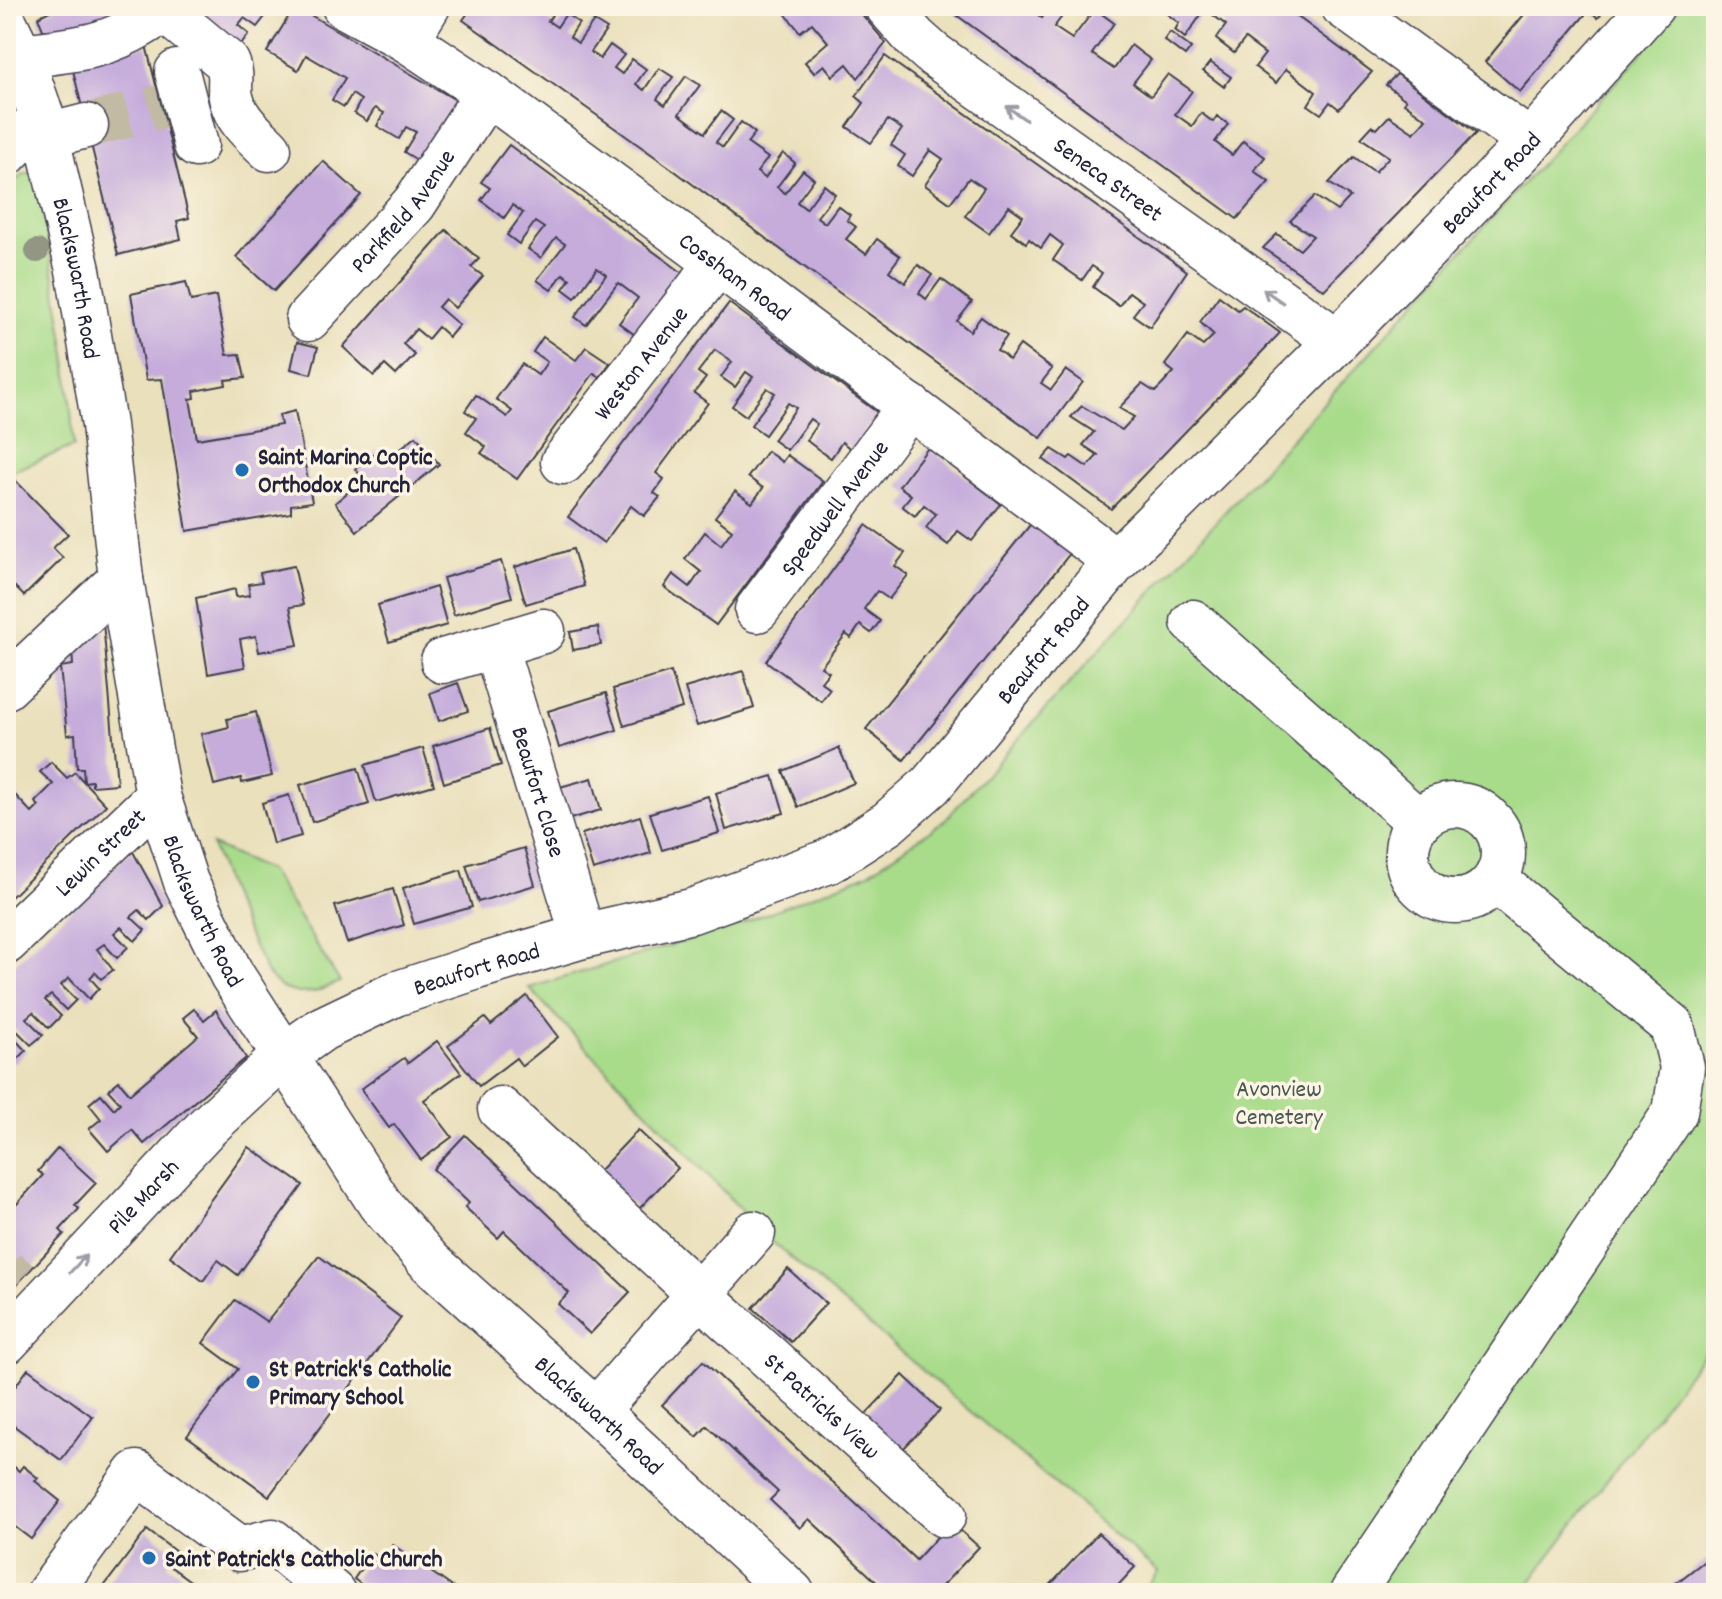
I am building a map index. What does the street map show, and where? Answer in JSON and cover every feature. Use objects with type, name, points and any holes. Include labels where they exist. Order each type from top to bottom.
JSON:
[{"type":"street","name":"Cossham Road","points":[[344,6],[418,23],[487,93],[1116,561]]},
{"type":"street","points":[[1343,6],[1530,142]]},
{"type":"street","name":"Beaufort Road","points":[[284,1056],[322,1029],[395,994],[583,936],[692,911],[829,861],[888,823],[931,785],[1116,561],[1337,341],[1530,142],[1652,6]]},
{"type":"street","points":[[13,41],[90,46],[128,32],[167,8],[227,62],[232,74],[231,100],[237,114],[269,149]]},
{"type":"street","name":"Seneca Street","points":[[898,10],[933,54],[1337,341]]},
{"type":"street","name":"Blackswarth Road","points":[[13,41],[58,126],[104,425],[121,579],[158,796],[186,882],[232,975],[380,1204],[430,1262],[792,1593]]},
{"type":"street","name":"Parkfield Avenue","points":[[308,319],[414,204],[487,93]]},
{"type":"street","points":[[174,94],[196,145]]},
{"type":"street","points":[[6,154],[58,126]]},
{"type":"street","name":"Weston Avenue","points":[[563,462],[718,263]]},
{"type":"street","name":"Speedwell Avenue","points":[[757,610],[910,406]]},
{"type":"street","points":[[6,687],[121,579]]},
{"type":"street","points":[[1193,622],[1418,821]]},
{"type":"street","points":[[443,661],[543,631]]},
{"type":"street","name":"Beaufort Close","points":[[495,646],[583,936]]},
{"type":"street","name":"Lewin Street","points":[[6,942],[158,796]]},
{"type":"street","points":[[1455,804],[1476,809],[1492,822],[1502,840],[1503,861],[1495,880],[1481,893],[1463,900],[1444,900],[1427,892],[1416,881],[1407,851],[1410,835],[1418,821],[1435,809],[1455,804]]},
{"type":"street","points":[[1352,1593],[1675,1112],[1682,1067],[1672,1026],[1495,880]]},
{"type":"street","name":"Pile Marsh","points":[[6,1342],[31,1292],[284,1056]]},
{"type":"street","name":"St Patricks View","points":[[500,1109],[944,1515]]},
{"type":"street","points":[[596,1411],[753,1233]]},
{"type":"street","points":[[49,1593],[137,1473],[240,1549],[272,1541],[333,1593]]},
{"type":"green space","name":"Avonview Cemetery","points":[[1680,6],[1716,6],[1716,1337],[1522,1593],[1142,1593],[1158,1572],[769,1239],[529,988],[735,926],[867,874],[944,821],[1640,55]]},
{"type":"green space","points":[[25,173],[33,173],[41,196],[66,354],[74,446],[8,473],[6,188]]},
{"type":"green space","points":[[212,845],[270,871],[340,982],[315,992],[298,993],[282,988],[267,974],[231,897]]},
{"type":"building","points":[[59,6],[157,6],[84,39],[43,30],[38,17]]},
{"type":"building","points":[[194,6],[260,6],[258,8],[267,14],[257,27],[244,18],[238,25],[249,34],[238,49],[191,9]]},
{"type":"building","points":[[295,6],[459,102],[417,160],[404,152],[416,132],[406,127],[399,139],[377,126],[384,113],[375,108],[367,121],[354,113],[361,100],[352,94],[344,107],[332,100],[345,78],[306,55],[298,70],[267,52]]},
{"type":"building","points":[[473,6],[526,6],[535,12],[539,6],[558,6],[548,21],[557,27],[566,14],[579,23],[570,37],[578,43],[594,21],[607,29],[591,52],[600,59],[610,45],[624,55],[614,68],[622,74],[632,59],[646,69],[636,84],[644,90],[659,68],[673,77],[657,99],[665,105],[686,76],[700,85],[679,114],[705,133],[721,111],[733,120],[716,142],[723,147],[741,122],[755,133],[747,143],[768,158],[757,172],[765,178],[783,153],[795,163],[777,187],[785,193],[803,170],[814,179],[797,202],[806,209],[824,185],[835,194],[817,217],[825,223],[838,206],[850,215],[847,220],[856,227],[846,239],[866,254],[877,239],[900,256],[889,271],[905,283],[918,265],[932,275],[919,293],[926,299],[941,279],[955,289],[972,302],[957,321],[970,331],[981,317],[1007,336],[997,350],[1009,360],[1020,345],[1052,369],[1041,383],[1051,390],[1066,370],[1083,382],[1041,438],[463,20]]},
{"type":"building","points":[[792,6],[855,6],[886,43],[858,78],[847,64],[833,76],[824,65],[814,73],[805,62],[828,42],[812,23],[800,32],[784,12]]},
{"type":"building","points":[[944,6],[1037,6],[1033,11],[1042,18],[1051,6],[1070,6],[1054,27],[1072,39],[1095,9],[1114,23],[1092,54],[1114,69],[1131,45],[1151,60],[1133,83],[1151,96],[1168,74],[1192,91],[1175,114],[1192,126],[1201,113],[1213,122],[1217,116],[1228,124],[1215,142],[1232,155],[1243,141],[1265,157],[1254,171],[1269,182],[1237,219]]},
{"type":"building","points":[[1173,6],[1283,6],[1372,72],[1339,109],[1330,102],[1321,114],[1308,105],[1316,92],[1286,69],[1276,83],[1255,67],[1265,54],[1245,39],[1234,53],[1216,39],[1226,25],[1205,9],[1185,38],[1175,30],[1179,23],[1167,14]]},
{"type":"building","points":[[1531,6],[1608,6],[1598,18],[1589,10],[1520,92],[1485,62]]},
{"type":"building","points":[[1170,32],[1191,48],[1185,56],[1164,40]]},
{"type":"building","points":[[146,45],[189,218],[177,221],[181,239],[118,255],[71,62]]},
{"type":"building","points":[[885,56],[1187,271],[1150,327],[1133,315],[1143,302],[1129,292],[1119,306],[1093,287],[1102,273],[1098,270],[1092,266],[1082,280],[1053,260],[1063,245],[1050,235],[1041,248],[1029,239],[1026,243],[1011,232],[1023,216],[1009,206],[989,233],[965,216],[984,188],[969,178],[950,203],[925,185],[943,159],[930,150],[912,176],[898,166],[905,155],[891,145],[902,129],[888,120],[871,143],[847,127],[864,103],[856,96]]},
{"type":"building","points":[[1210,62],[1231,77],[1224,87],[1203,71]]},
{"type":"building","points":[[1397,74],[1476,133],[1324,290],[1263,248],[1277,234],[1300,250],[1313,236],[1290,221],[1315,196],[1337,211],[1350,197],[1329,183],[1354,157],[1375,172],[1389,157],[1361,138],[1372,126],[1377,129],[1389,116],[1414,133],[1426,119],[1386,85]]},
{"type":"building","points":[[509,145],[684,274],[635,335],[619,323],[638,298],[618,283],[586,325],[575,317],[606,275],[597,268],[575,298],[563,289],[570,279],[563,274],[551,290],[537,280],[565,244],[556,238],[541,258],[528,249],[544,228],[535,222],[519,244],[507,235],[523,213],[513,205],[504,218],[481,200],[490,188],[481,182]]},
{"type":"building","points":[[323,161],[361,195],[274,291],[236,257]]},
{"type":"building","points":[[446,230],[479,259],[471,267],[483,276],[455,308],[445,299],[438,307],[459,325],[449,337],[438,327],[428,339],[416,329],[403,344],[415,355],[396,375],[385,365],[374,376],[343,347]]},
{"type":"building","points":[[186,282],[191,301],[216,296],[227,355],[240,354],[245,378],[225,380],[226,385],[194,391],[195,398],[190,399],[197,439],[281,425],[279,415],[295,411],[312,502],[291,505],[291,513],[187,531],[162,379],[146,380],[131,294]]},
{"type":"building","points":[[1219,296],[1238,310],[1243,306],[1280,333],[1111,509],[1043,459],[1052,449],[1068,459],[1071,456],[1087,467],[1098,455],[1083,445],[1094,432],[1071,417],[1082,406],[1122,430],[1134,417],[1119,408],[1142,384],[1155,392],[1162,385],[1174,372],[1165,365],[1188,335],[1203,346],[1214,335],[1200,322]]},
{"type":"building","points":[[729,303],[878,413],[852,450],[842,442],[831,458],[819,450],[806,440],[817,424],[810,419],[787,450],[773,440],[796,408],[788,403],[765,435],[751,425],[775,393],[767,388],[746,416],[732,406],[753,377],[746,372],[735,387],[721,377],[732,362],[715,350],[698,372],[706,378],[694,393],[708,403],[656,473],[664,479],[654,493],[660,497],[644,516],[631,506],[604,543],[568,517]]},
{"type":"building","points":[[543,337],[576,360],[586,347],[610,363],[600,377],[594,373],[517,479],[481,453],[486,447],[466,432],[476,418],[465,411],[476,395],[507,417],[512,411],[496,399],[522,364],[538,375],[547,362],[533,352]]},
{"type":"building","points":[[297,342],[318,347],[311,374],[291,369]]},
{"type":"building","points":[[416,436],[439,464],[357,531],[335,503],[364,479],[355,469],[383,446],[391,456]]},
{"type":"building","points":[[928,448],[1001,504],[972,541],[958,531],[948,545],[926,528],[936,514],[924,505],[915,516],[902,506],[911,495],[899,486]]},
{"type":"building","points":[[767,451],[782,462],[787,455],[823,481],[716,625],[664,587],[673,574],[690,587],[701,572],[685,559],[705,532],[721,545],[732,530],[715,517],[735,491],[752,503],[763,488],[748,477]]},
{"type":"building","points":[[6,471],[68,534],[53,548],[63,558],[24,596],[13,585],[6,593]]},
{"type":"building","points":[[1034,520],[1072,551],[904,760],[866,729]]},
{"type":"building","points":[[866,525],[905,553],[895,566],[908,575],[889,599],[877,591],[864,609],[880,621],[871,633],[860,625],[851,638],[846,634],[821,667],[829,672],[821,682],[830,689],[821,701],[766,661]]},
{"type":"building","points":[[573,549],[584,586],[526,604],[515,567]]},
{"type":"building","points":[[501,561],[512,597],[454,615],[443,578]]},
{"type":"building","points":[[294,566],[303,605],[290,607],[298,645],[259,652],[256,636],[240,639],[245,667],[208,674],[196,598],[235,589],[236,597],[250,595],[248,584],[262,582],[260,573]]},
{"type":"building","points":[[436,587],[447,625],[389,642],[378,605]]},
{"type":"building","points":[[103,622],[117,784],[92,786],[92,781],[84,782],[83,768],[77,768],[75,734],[67,735],[60,667],[73,665],[72,649]]},
{"type":"building","points":[[598,627],[601,645],[573,650],[570,632]]},
{"type":"building","points":[[743,671],[754,708],[697,726],[685,688]]},
{"type":"building","points":[[671,672],[682,708],[624,726],[613,689]]},
{"type":"building","points":[[458,683],[468,711],[439,721],[430,693]]},
{"type":"building","points":[[606,693],[617,730],[559,748],[548,711]]},
{"type":"building","points":[[256,712],[272,776],[242,783],[241,778],[214,785],[201,734],[229,727],[227,719]]},
{"type":"building","points":[[490,728],[501,765],[444,783],[433,746]]},
{"type":"building","points":[[423,748],[434,785],[376,802],[365,765]]},
{"type":"building","points":[[839,748],[854,783],[798,807],[783,771]]},
{"type":"building","points":[[51,762],[67,778],[75,772],[106,805],[6,902],[6,804],[15,795],[32,813],[39,806],[35,802],[53,784],[40,772]]},
{"type":"building","points":[[358,768],[369,804],[312,822],[300,785]]},
{"type":"building","points":[[773,776],[784,813],[726,830],[716,793]]},
{"type":"building","points":[[592,778],[601,810],[570,819],[560,787]]},
{"type":"building","points":[[289,795],[301,836],[273,844],[262,803]]},
{"type":"building","points":[[708,796],[719,833],[662,850],[650,813]]},
{"type":"building","points":[[640,816],[651,853],[593,870],[582,834]]},
{"type":"building","points":[[524,848],[535,885],[478,902],[466,865]]},
{"type":"building","points":[[132,850],[163,906],[149,920],[139,910],[131,917],[145,930],[135,941],[121,927],[114,933],[128,947],[117,958],[104,944],[97,949],[113,970],[101,979],[95,972],[90,978],[99,988],[89,999],[69,978],[61,985],[76,1000],[66,1010],[51,995],[45,1000],[61,1016],[49,1028],[33,1012],[26,1018],[43,1035],[31,1045],[15,1029],[10,1034],[26,1051],[14,1063],[6,1054],[6,972]]},
{"type":"building","points":[[461,870],[472,907],[414,924],[403,888]]},
{"type":"building","points":[[393,889],[404,925],[347,943],[335,906]]},
{"type":"building","points":[[527,996],[558,1037],[522,1066],[516,1058],[479,1086],[448,1046],[485,1018],[491,1025]]},
{"type":"building","points":[[194,1009],[204,1020],[216,1010],[246,1058],[144,1144],[132,1130],[108,1151],[89,1129],[101,1119],[89,1104],[101,1094],[114,1109],[120,1103],[108,1090],[119,1081],[130,1094],[198,1036],[183,1018]]},
{"type":"building","points":[[437,1041],[461,1073],[424,1100],[452,1137],[421,1160],[394,1124],[389,1128],[361,1089],[404,1058],[408,1063]]},
{"type":"building","points":[[638,1130],[678,1168],[638,1210],[598,1172]]},
{"type":"building","points":[[465,1135],[630,1292],[590,1334],[558,1304],[569,1293],[504,1231],[498,1238],[465,1207],[469,1203],[433,1169]]},
{"type":"building","points":[[249,1147],[303,1185],[238,1275],[218,1260],[203,1281],[170,1256]]},
{"type":"building","points":[[58,1148],[96,1183],[75,1205],[79,1209],[60,1230],[64,1234],[6,1296],[6,1216],[43,1175],[38,1171]]},
{"type":"building","points":[[319,1256],[401,1318],[269,1496],[187,1436],[238,1369],[203,1343],[235,1300],[267,1322]]},
{"type":"building","points":[[788,1269],[826,1303],[791,1342],[753,1308]]},
{"type":"building","points":[[703,1361],[916,1560],[951,1522],[979,1547],[937,1591],[939,1593],[882,1593],[885,1590],[809,1519],[800,1528],[770,1500],[778,1492],[707,1426],[697,1437],[662,1405]]},
{"type":"building","points":[[28,1369],[93,1417],[61,1460],[6,1420],[6,1399]]},
{"type":"building","points":[[903,1375],[940,1410],[900,1452],[863,1417]]},
{"type":"building","points":[[6,1460],[19,1471],[23,1466],[38,1478],[35,1481],[60,1501],[31,1539],[6,1520]]},
{"type":"building","name":"Saint Patrick's Catholic Church","points":[[147,1530],[176,1552],[167,1564],[193,1583],[186,1593],[99,1593]]},
{"type":"building","points":[[1098,1533],[1135,1567],[1111,1593],[1043,1593]]},
{"type":"building","points":[[393,1545],[461,1593],[357,1593],[362,1585],[354,1579],[372,1553],[382,1560]]},
{"type":"building","points":[[1716,1552],[1716,1593],[1666,1593],[1671,1587]]},
{"type":"tunnel","points":[[86,126],[161,107]]},
{"type":"tunnel","points":[[6,1271],[19,1282]]},
{"type":"place","name":"Saint Marina Coptic Orthodox Church","points":[[242,470]]},
{"type":"place","name":"St Patrick's Catholic Primary School","points":[[253,1382]]},
{"type":"place","name":"Saint Patrick's Catholic Church","points":[[149,1558]]}]
